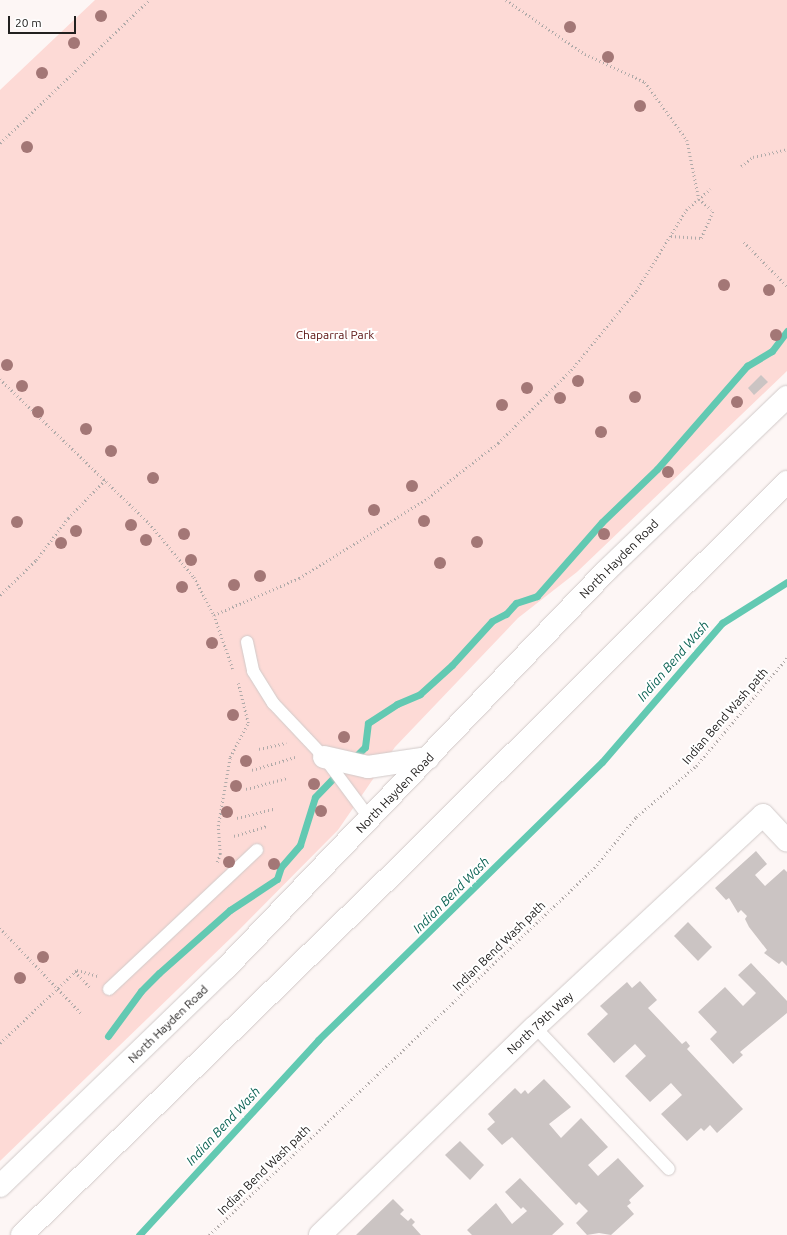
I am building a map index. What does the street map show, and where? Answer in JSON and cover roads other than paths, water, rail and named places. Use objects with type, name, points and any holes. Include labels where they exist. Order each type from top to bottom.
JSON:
[{"type":"main road","name":"North Hayden Road","points":[[0,1186],[180,1014],[370,819],[606,571],[787,396]]},
{"type":"main road","points":[[22,1235],[405,862],[787,482]]},
{"type":"main road","points":[[324,757],[368,767],[428,758]]},
{"type":"main road","name":"North 79th Way","points":[[320,1235],[535,1027],[763,815],[787,841]]},
{"type":"lane","points":[[247,642],[253,671],[273,702],[324,757],[370,819]]},
{"type":"lane","points":[[109,989],[257,850]]},
{"type":"lane","points":[[535,1027],[670,1169]]},
{"type":"waterway","points":[[352,760],[365,747],[368,723],[397,704],[420,694],[452,665],[492,621],[506,614],[516,603],[537,596],[602,522],[657,469],[747,366],[772,351],[787,331]]},
{"type":"waterway","name":"Indian Bend Wash","points":[[139,1235],[318,1040],[602,762],[722,623],[787,582]]},
{"type":"waterway","points":[[108,1036],[141,991],[159,973],[230,910],[277,879],[281,867],[300,845],[315,797],[338,773]]},
{"type":"park label","name":"Chaparral Park","points":[[335,335]]}]
